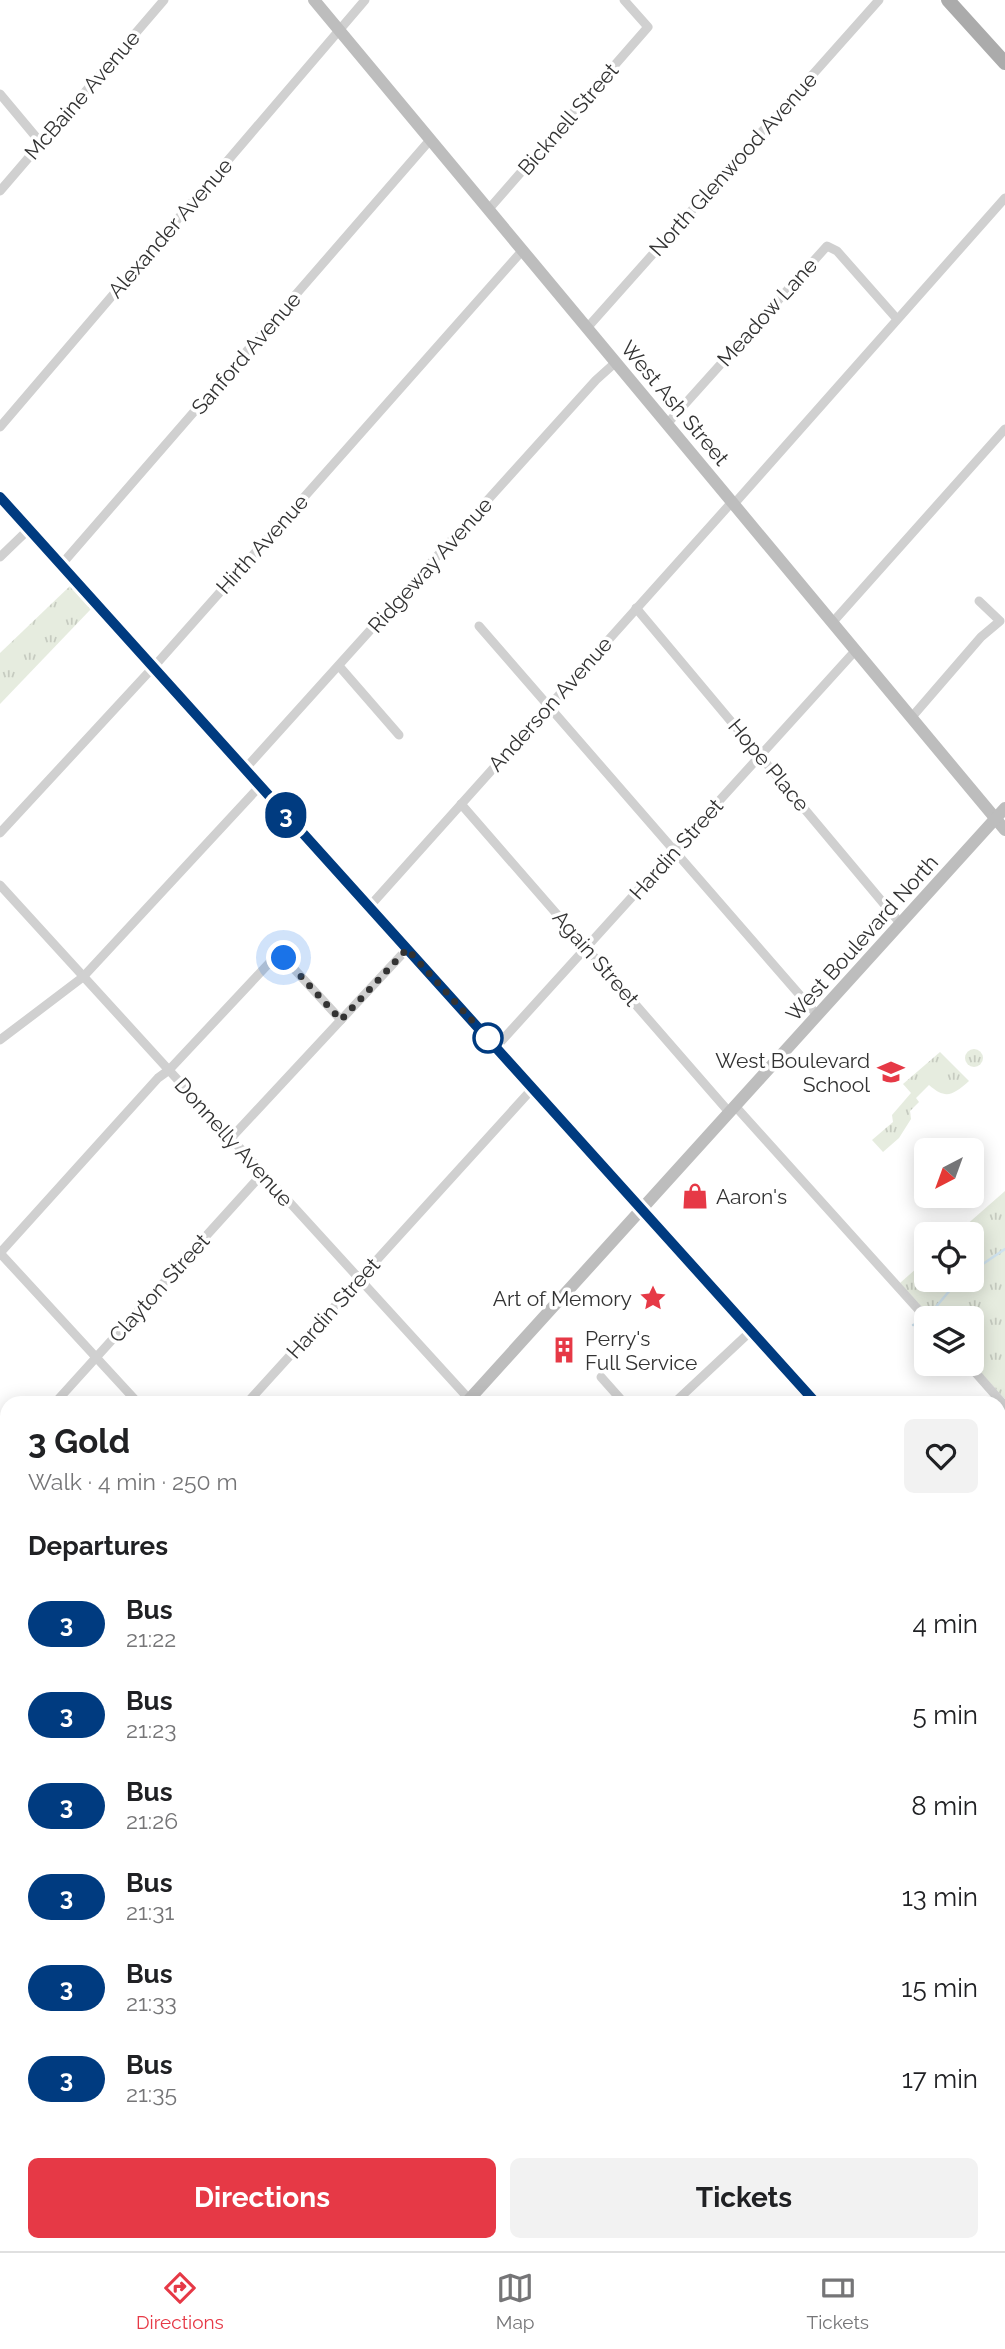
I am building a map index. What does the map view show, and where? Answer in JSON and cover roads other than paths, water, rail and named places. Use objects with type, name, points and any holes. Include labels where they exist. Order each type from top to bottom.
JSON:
[{"type":"main road","points":[[948,0],[1005,63]]},
{"type":"street","name":"McBaine Avenue","points":[[0,191],[164,0]]},
{"type":"street","name":"West Ash Street","points":[[314,0],[1005,830]]},
{"type":"street","name":"Alexander Avenue","points":[[0,426],[365,0]]},
{"type":"street","name":"Bicknell Street","points":[[488,210],[648,27],[624,0]]},
{"type":"street","name":"North Glenwood Avenue","points":[[587,328],[879,0]]},
{"type":"street","points":[[0,94],[41,143]]},
{"type":"street","name":"Sanford Avenue","points":[[61,565],[430,140]]},
{"type":"street","name":"Anderson Avenue","points":[[369,907],[1005,198]]},
{"type":"street","name":"Meadow Lane","points":[[667,424],[827,246],[837,251],[897,319]]},
{"type":"street","name":"Hirth Avenue","points":[[0,833],[153,667],[522,251]]},
{"type":"street","name":"Ridgeway Avenue","points":[[245,769],[596,380],[616,362]]},
{"type":"street","points":[[832,623],[1005,429]]},
{"type":"street","points":[[0,497],[810,1396]]},
{"type":"street","points":[[0,557],[29,529]]},
{"type":"street","points":[[911,718],[981,637],[1003,618],[979,601]]},
{"type":"street","name":"Hope Place","points":[[636,608],[901,923]]},
{"type":"street","points":[[479,626],[818,1016]]},
{"type":"street","name":"Hardin Street","points":[[496,1047],[855,651]]},
{"type":"street","points":[[339,666],[399,735]]},
{"type":"street","points":[[0,1040],[83,977],[260,786]]},
{"type":"street","name":"Again Street","points":[[461,804],[732,1109],[915,1306]]},
{"type":"street","name":"West Boulevard North","points":[[472,1396],[1005,808]]},
{"type":"street","name":"Donnelly Avenue","points":[[0,885],[463,1396]]},
{"type":"street","points":[[231,1138],[407,949]]},
{"type":"street","points":[[132,1396],[0,1253],[158,1078],[169,1070],[274,959],[284,958],[341,1020]]},
{"type":"street","name":"Hardin Street","points":[[253,1396],[533,1088]]},
{"type":"street","name":"Clayton Street","points":[[61,1396],[263,1173]]},
{"type":"street","points":[[682,1396],[751,1331]]},
{"type":"street","points":[[978,1376],[996,1396]]},
{"type":"street","points":[[601,1377],[618,1396]]},
{"type":"waterway","points":[[984,1263],[1005,1249]]},
{"type":"waterway","points":[[937,1306],[948,1292]]},
{"type":"place","name":"West Boulevard School","points":[[891,1072]]},
{"type":"place","name":"Aaron's","points":[[695,1196]]},
{"type":"place","name":"Art of Memory","points":[[653,1298]]},
{"type":"place","name":"Perry's Full Service","points":[[564,1350]]}]
